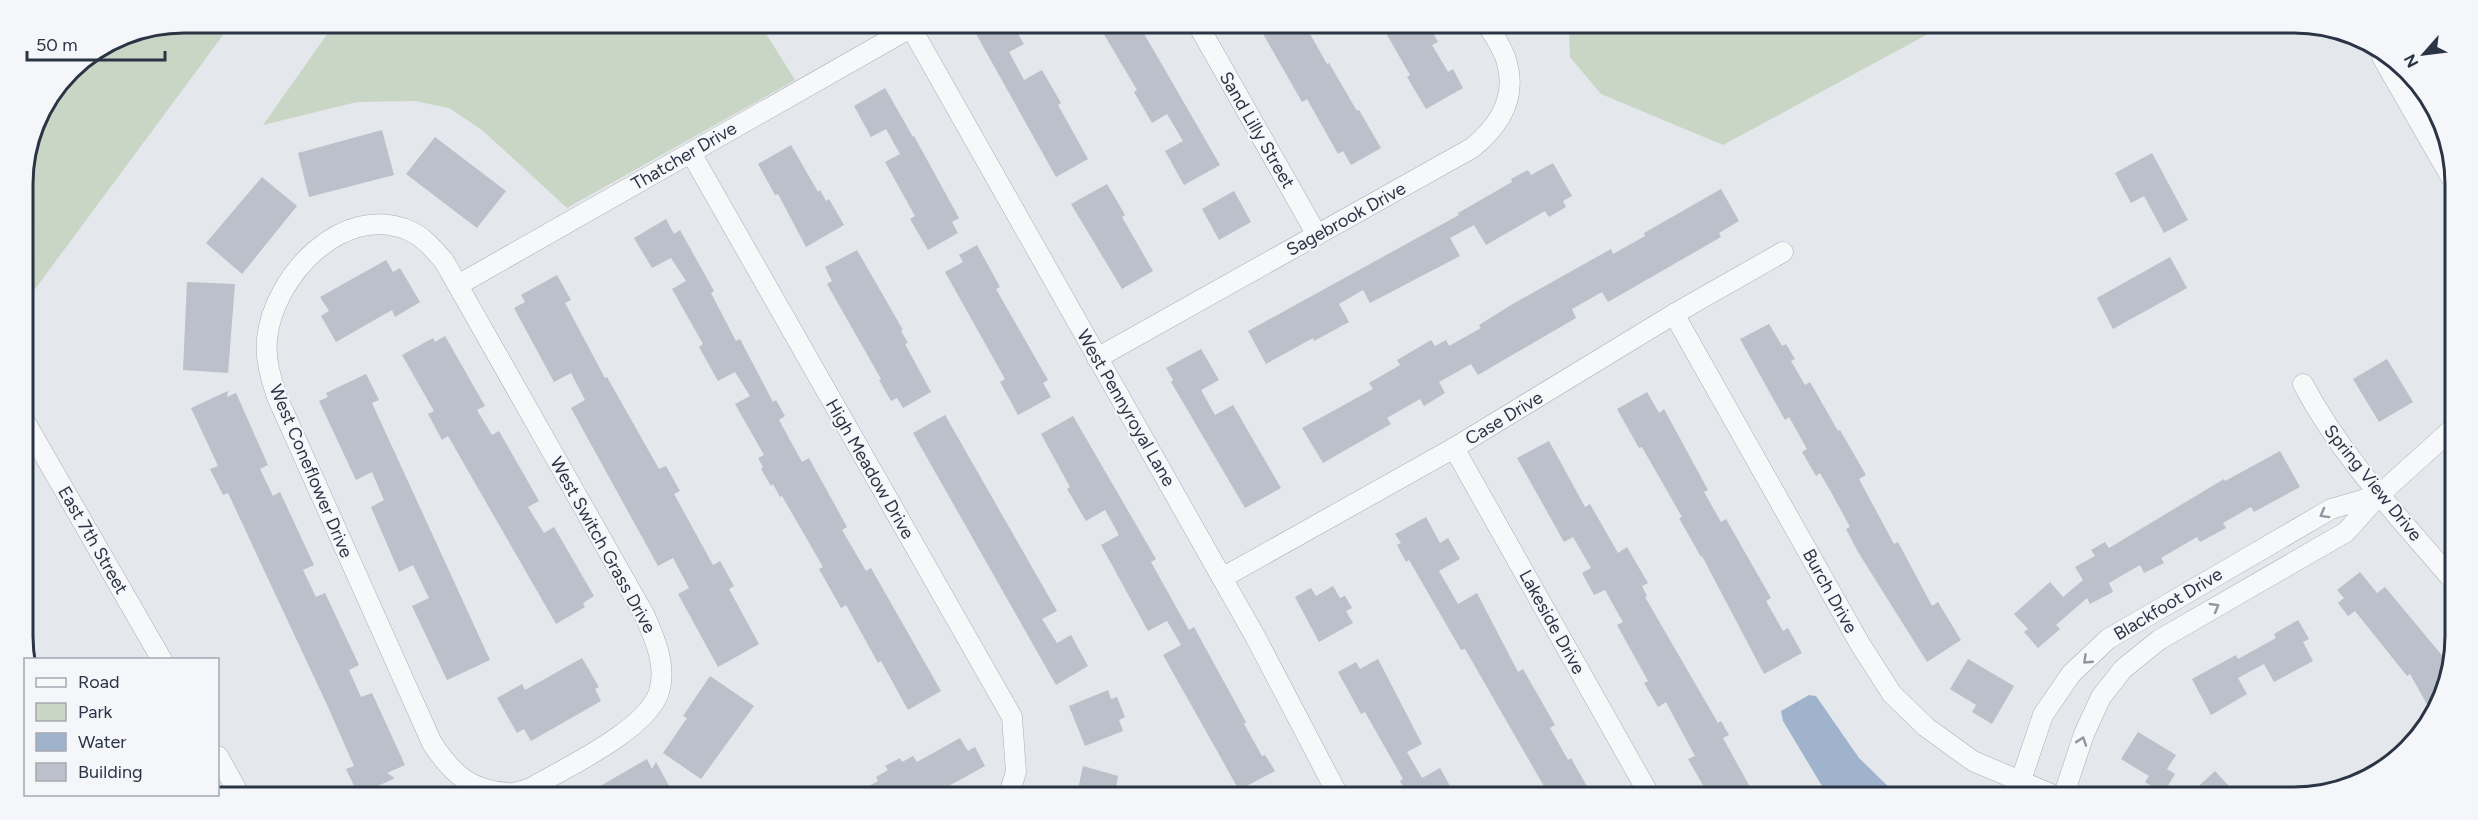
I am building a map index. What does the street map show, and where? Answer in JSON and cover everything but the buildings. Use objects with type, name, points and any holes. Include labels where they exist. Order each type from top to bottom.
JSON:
[{"type":"street","name":"Thatcher Drive","points":[[458,285],[898,33]]},
{"type":"street","name":"West Pennyroyal Lane","points":[[914,33],[1222,578],[1334,787]]},
{"type":"street","name":"Sand Lilly Street","points":[[1203,33],[1317,235]]},
{"type":"street","name":"Sagebrook Drive","points":[[1097,358],[1472,148],[1488,136],[1500,120],[1507,102],[1510,83],[1507,62],[1492,33]]},
{"type":"street","points":[[2386,64],[2444,164]]},
{"type":"street","name":"High Meadow Drive","points":[[690,153],[1012,717],[1016,772],[1011,787]]},
{"type":"street","name":"West Coneflower Drive","points":[[480,325],[444,261],[426,241],[411,231],[392,225],[369,225],[349,231],[329,241],[307,257],[292,274],[280,293],[271,317],[267,340],[268,367],[277,397],[432,743],[456,775],[482,787]]},
{"type":"street","name":"Case Drive","points":[[1222,578],[1454,448],[1674,314],[1783,252]]},
{"type":"street","name":"Burch Drive","points":[[1674,314],[1860,644],[1892,694],[1926,727],[1973,761],[2037,787]]},
{"type":"street","name":"West Switch Grass Drive","points":[[480,325],[645,616],[657,645],[661,668],[659,692],[651,708],[636,724],[530,787]]},
{"type":"street","name":"Spring View Drive","points":[[2303,384],[2320,415],[2379,495],[2445,571]]},
{"type":"street","name":"Blackfoot Drive","points":[[2066,787],[2084,734],[2102,697],[2123,669],[2159,640],[2346,532],[2379,495],[2445,435]]},
{"type":"street","name":"East 7th Street","points":[[33,436],[161,658]]},
{"type":"street","name":"Lakeside Drive","points":[[1454,448],[1645,787]]},
{"type":"street","name":"Blackfoot Drive","points":[[2021,780],[2043,715],[2071,674],[2108,639],[2331,509],[2379,495]]},
{"type":"street","points":[[219,758],[235,787]]},
{"type":"green space","points":[[225,33],[33,292],[34,164],[44,126],[64,92],[84,70],[100,58],[135,41],[164,34]]},
{"type":"green space","points":[[328,33],[766,33],[795,80],[567,208],[482,130],[449,108],[415,101],[357,102],[263,125]]},
{"type":"green space","points":[[1569,33],[1930,33],[1723,145],[1601,94],[1570,57]]},
{"type":"water","points":[[1809,695],[1816,696],[1859,758],[1889,787],[1823,787],[1783,721],[1781,711]]}]
